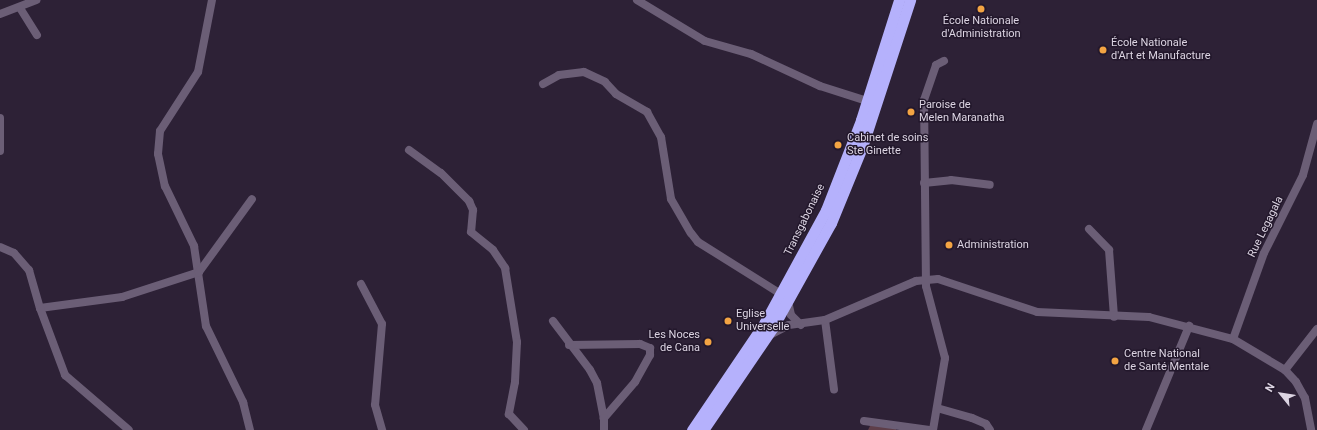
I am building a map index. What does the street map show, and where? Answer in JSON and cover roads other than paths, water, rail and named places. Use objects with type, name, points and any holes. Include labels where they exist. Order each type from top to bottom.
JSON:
[{"type":"highway","name":"Transgabonaise","points":[[703,430],[764,340],[826,210],[867,101],[899,0]]},
{"type":"highway","name":"Transgabonaise","points":[[692,430],[823,240],[850,180],[910,0]]},
{"type":"street","points":[[0,14],[20,8],[36,0]]},
{"type":"street","points":[[212,0],[198,72],[165,120],[158,143],[161,174],[194,246],[199,272],[202,315],[243,402],[250,430]]},
{"type":"street","points":[[637,0],[705,41],[751,54],[820,86],[867,101]]},
{"type":"street","points":[[20,8],[37,35]]},
{"type":"street","points":[[933,430],[945,358],[926,278],[924,100],[936,65],[944,61]]},
{"type":"street","points":[[543,84],[559,75],[584,72],[605,82],[616,94],[647,112],[661,137],[671,199],[691,233],[698,242],[785,297],[791,315],[800,325]]},
{"type":"street","points":[[0,118],[0,151]]},
{"type":"street","name":"Rue Legagala","points":[[1233,339],[1264,253],[1303,175],[1317,124]]},
{"type":"street","points":[[409,150],[441,173],[469,201],[473,210],[471,232],[493,250],[505,268],[516,342],[515,382],[509,414],[524,430]]},
{"type":"street","points":[[924,183],[951,180],[990,185]]},
{"type":"street","points":[[40,308],[122,297],[199,272],[252,199]]},
{"type":"street","points":[[1089,229],[1109,250],[1114,316]]},
{"type":"street","points":[[0,247],[14,253],[29,270],[40,308],[66,375],[129,430]]},
{"type":"street","points":[[764,340],[782,327],[825,320],[926,278],[952,283],[1037,312],[1149,318],[1189,326],[1233,339],[1285,370],[1305,398],[1313,426]]},
{"type":"street","points":[[361,284],[382,324],[375,405],[382,430]]},
{"type":"street","points":[[825,320],[834,389]]},
{"type":"street","points":[[553,321],[597,383],[604,418],[604,430]]},
{"type":"street","points":[[1146,430],[1189,326]]},
{"type":"street","points":[[1285,370],[1317,329]]},
{"type":"street","points":[[569,345],[640,344],[650,348],[650,355],[635,382],[604,418]]},
{"type":"street","points":[[937,408],[972,418],[986,424],[990,430]]},
{"type":"street","points":[[864,421],[929,430]]},
{"type":"place","name":"École Nationale d'Administration","points":[[981,9]]},
{"type":"place","name":"École Nationale d'Art et Manufacture","points":[[1103,50]]},
{"type":"place","name":"Paroise de Melen Maranatha","points":[[911,112]]},
{"type":"place","name":"Cabinet de soins Ste Ginette","points":[[838,145]]},
{"type":"place","name":"Administration","points":[[949,245]]},
{"type":"place","name":"Eglise Universelle","points":[[728,321]]},
{"type":"place","name":"Les Noces de Cana","points":[[708,342]]},
{"type":"place","name":"Centre National de Santé Mentale","points":[[1115,361]]}]
